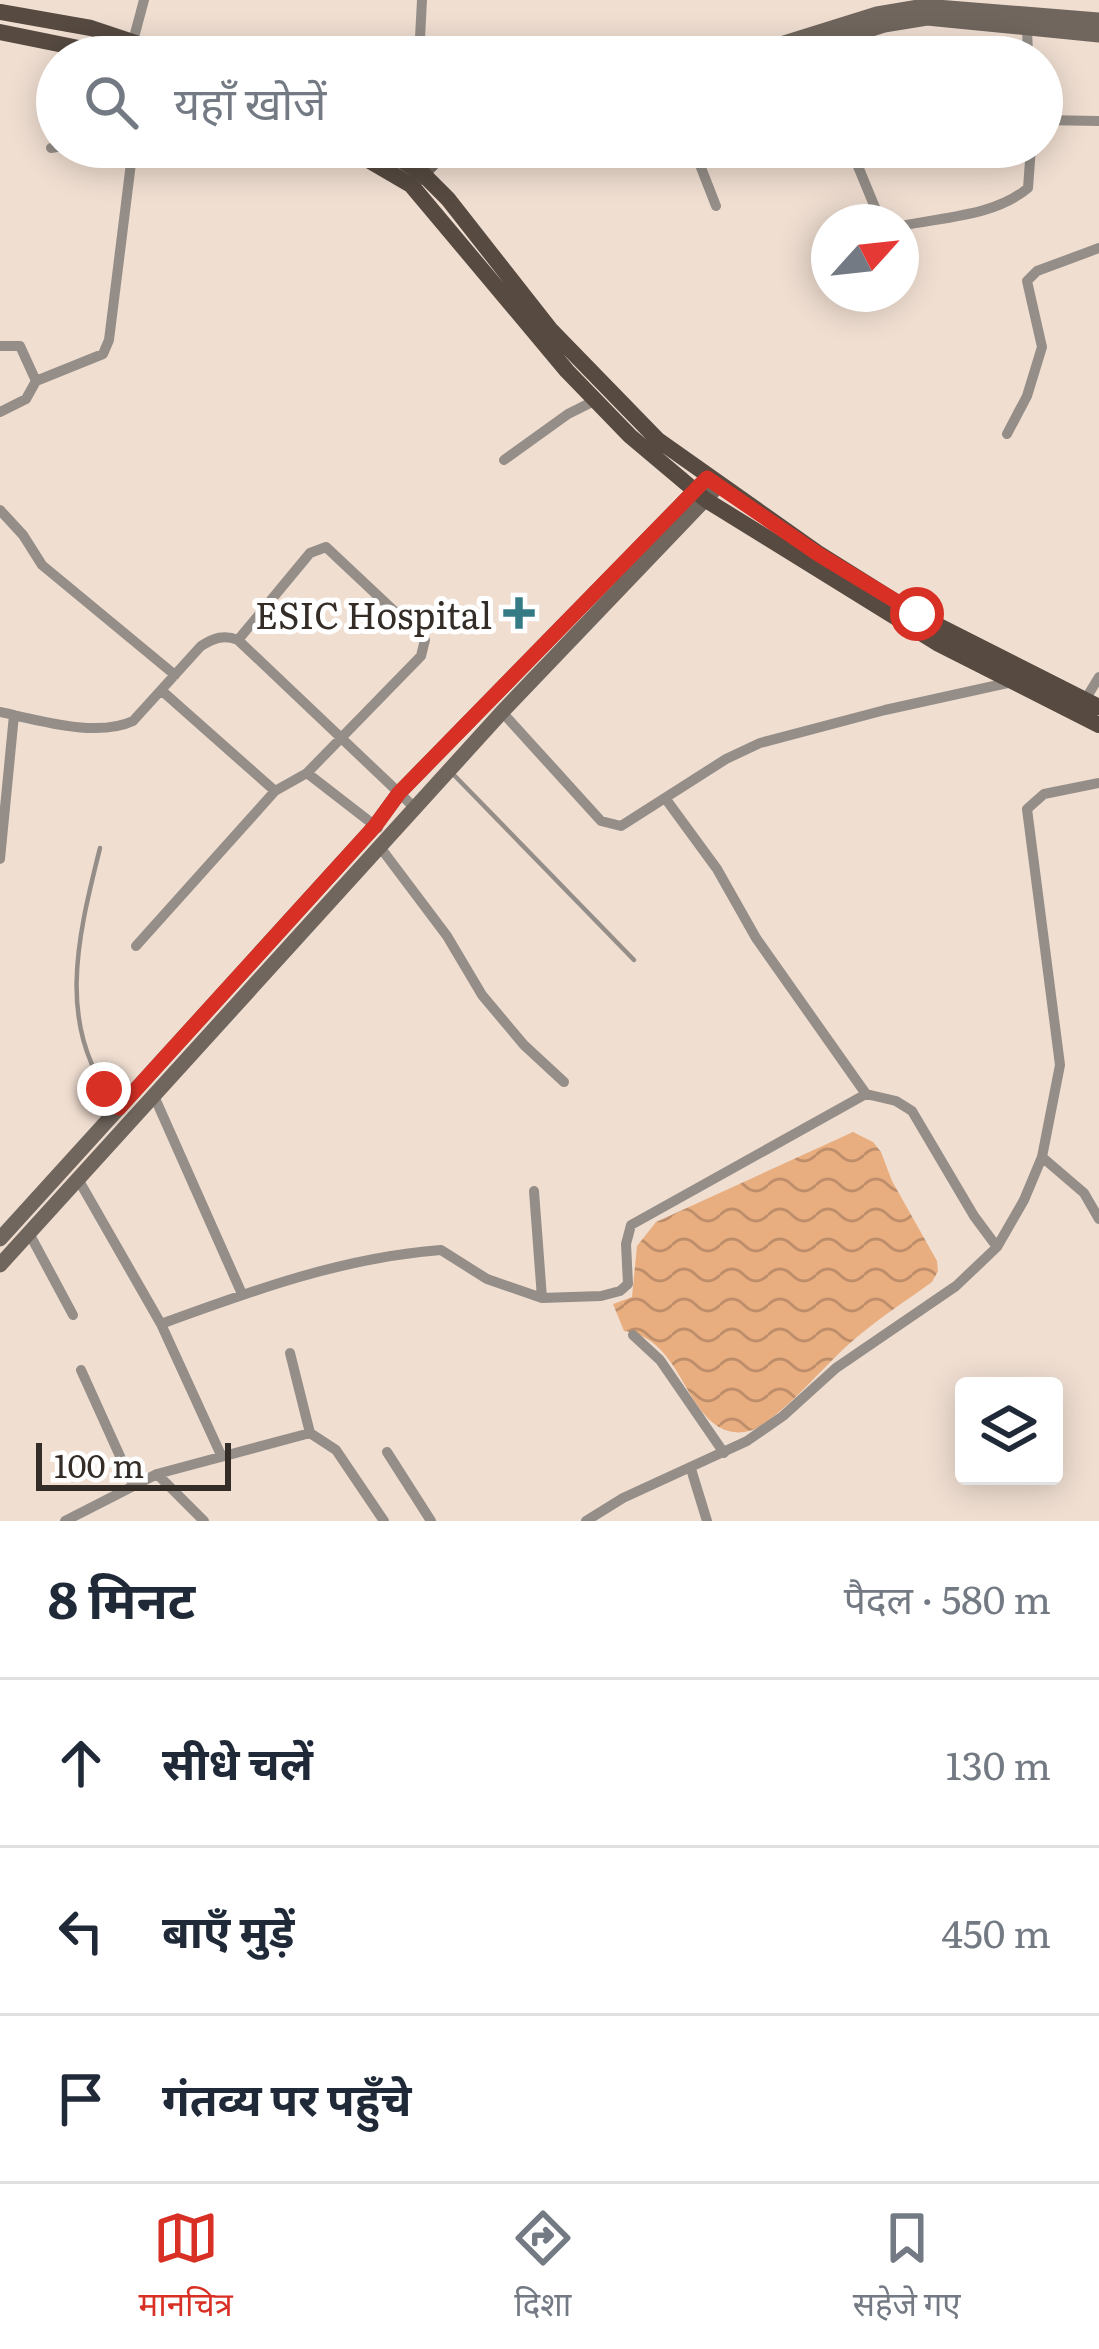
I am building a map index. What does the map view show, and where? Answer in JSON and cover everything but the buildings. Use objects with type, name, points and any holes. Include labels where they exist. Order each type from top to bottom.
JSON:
[{"type":"main road","points":[[807,36],[877,14],[924,6],[1099,20]]},
{"type":"main road","points":[[0,12],[48,18],[94,36]]},
{"type":"main road","points":[[862,36],[908,20],[1099,35]]},
{"type":"main road","points":[[0,32],[36,37]]},
{"type":"main road","points":[[392,168],[448,199],[602,396],[658,440],[707,489],[835,583],[1099,725]]},
{"type":"main road","points":[[403,168],[416,179]]},
{"type":"main road","points":[[416,179],[427,168]]},
{"type":"main road","points":[[707,489],[917,614],[1092,704]]},
{"type":"main road","points":[[0,1239],[119,1108],[381,836],[415,808],[707,489]]},
{"type":"main road","points":[[0,1265],[381,836],[399,793],[707,489]]},
{"type":"street","points":[[132,36],[144,0]]},
{"type":"street","points":[[419,36],[422,0]]},
{"type":"street","points":[[1028,27],[1028,36]]},
{"type":"street","points":[[1063,120],[1099,121]]},
{"type":"street","points":[[0,412],[26,399],[36,381],[103,353],[109,340],[131,168]]},
{"type":"street","points":[[701,168],[716,206]]},
{"type":"street","points":[[859,168],[874,204]]},
{"type":"street","points":[[919,222],[1015,199],[1028,188],[1029,168]]},
{"type":"street","points":[[1007,434],[1041,357],[1042,337],[1027,281],[1037,272],[1099,248]]},
{"type":"street","points":[[0,346],[20,346],[36,381]]},
{"type":"street","points":[[504,460],[602,396]]},
{"type":"street","points":[[0,510],[42,565],[175,674]]},
{"type":"street","points":[[136,946],[275,791],[307,773],[421,656],[425,640],[326,547],[310,553],[238,640]]},
{"type":"street","points":[[0,712],[75,725],[122,726],[133,721],[213,639],[228,636],[238,640],[415,808]]},
{"type":"street","points":[[1092,704],[1099,677]]},
{"type":"street","points":[[502,712],[601,821],[622,826],[725,759],[760,743],[1012,682]]},
{"type":"street","points":[[161,690],[275,791]]},
{"type":"street","points":[[0,859],[14,715]]},
{"type":"street","points":[[307,773],[381,836],[482,995],[524,1045],[564,1082]]},
{"type":"street","points":[[586,1521],[623,1498],[724,1453],[783,1416],[836,1368],[956,1286],[997,1247],[1042,1157],[1060,1065],[1028,809],[1044,794],[1099,783]]},
{"type":"street","points":[[665,798],[717,869],[755,938],[866,1094],[896,1101],[912,1112],[997,1247]]},
{"type":"street","points":[[161,1324],[242,1294],[359,1264],[440,1250],[487,1279],[542,1298],[620,1291],[628,1284],[626,1244],[631,1225],[866,1094]]},
{"type":"street","points":[[154,1096],[242,1294]]},
{"type":"street","points":[[1042,1157],[1084,1193],[1099,1219]]},
{"type":"street","points":[[78,1179],[161,1324],[220,1455]]},
{"type":"street","points":[[534,1191],[542,1298]]},
{"type":"street","points":[[29,1233],[73,1315]]},
{"type":"street","points":[[633,1335],[660,1360],[724,1453]]},
{"type":"street","points":[[290,1353],[310,1433],[336,1450],[385,1521]]},
{"type":"street","points":[[81,1370],[133,1485]]},
{"type":"street","points":[[65,1521],[83,1517],[158,1474],[310,1433]]},
{"type":"street","points":[[387,1452],[431,1521]]},
{"type":"street","points":[[691,1469],[707,1521]]},
{"type":"street","points":[[158,1474],[204,1521]]},
{"type":"lane","points":[[449,770],[634,960]]},
{"type":"lane","points":[[100,848],[76,958],[76,1006],[95,1077],[119,1108]]},
{"type":"water","points":[[853,1132],[881,1152],[938,1271],[932,1282],[857,1337],[762,1425],[740,1432],[724,1430],[707,1417],[656,1346],[624,1331],[613,1304],[632,1297],[637,1246],[656,1222]]},
{"type":"place","name":"ESIC Hospital","points":[[519,613]]},
{"type":"route","points":[[104,1089],[119,1108],[375,826],[399,793],[707,478],[917,614]]}]
